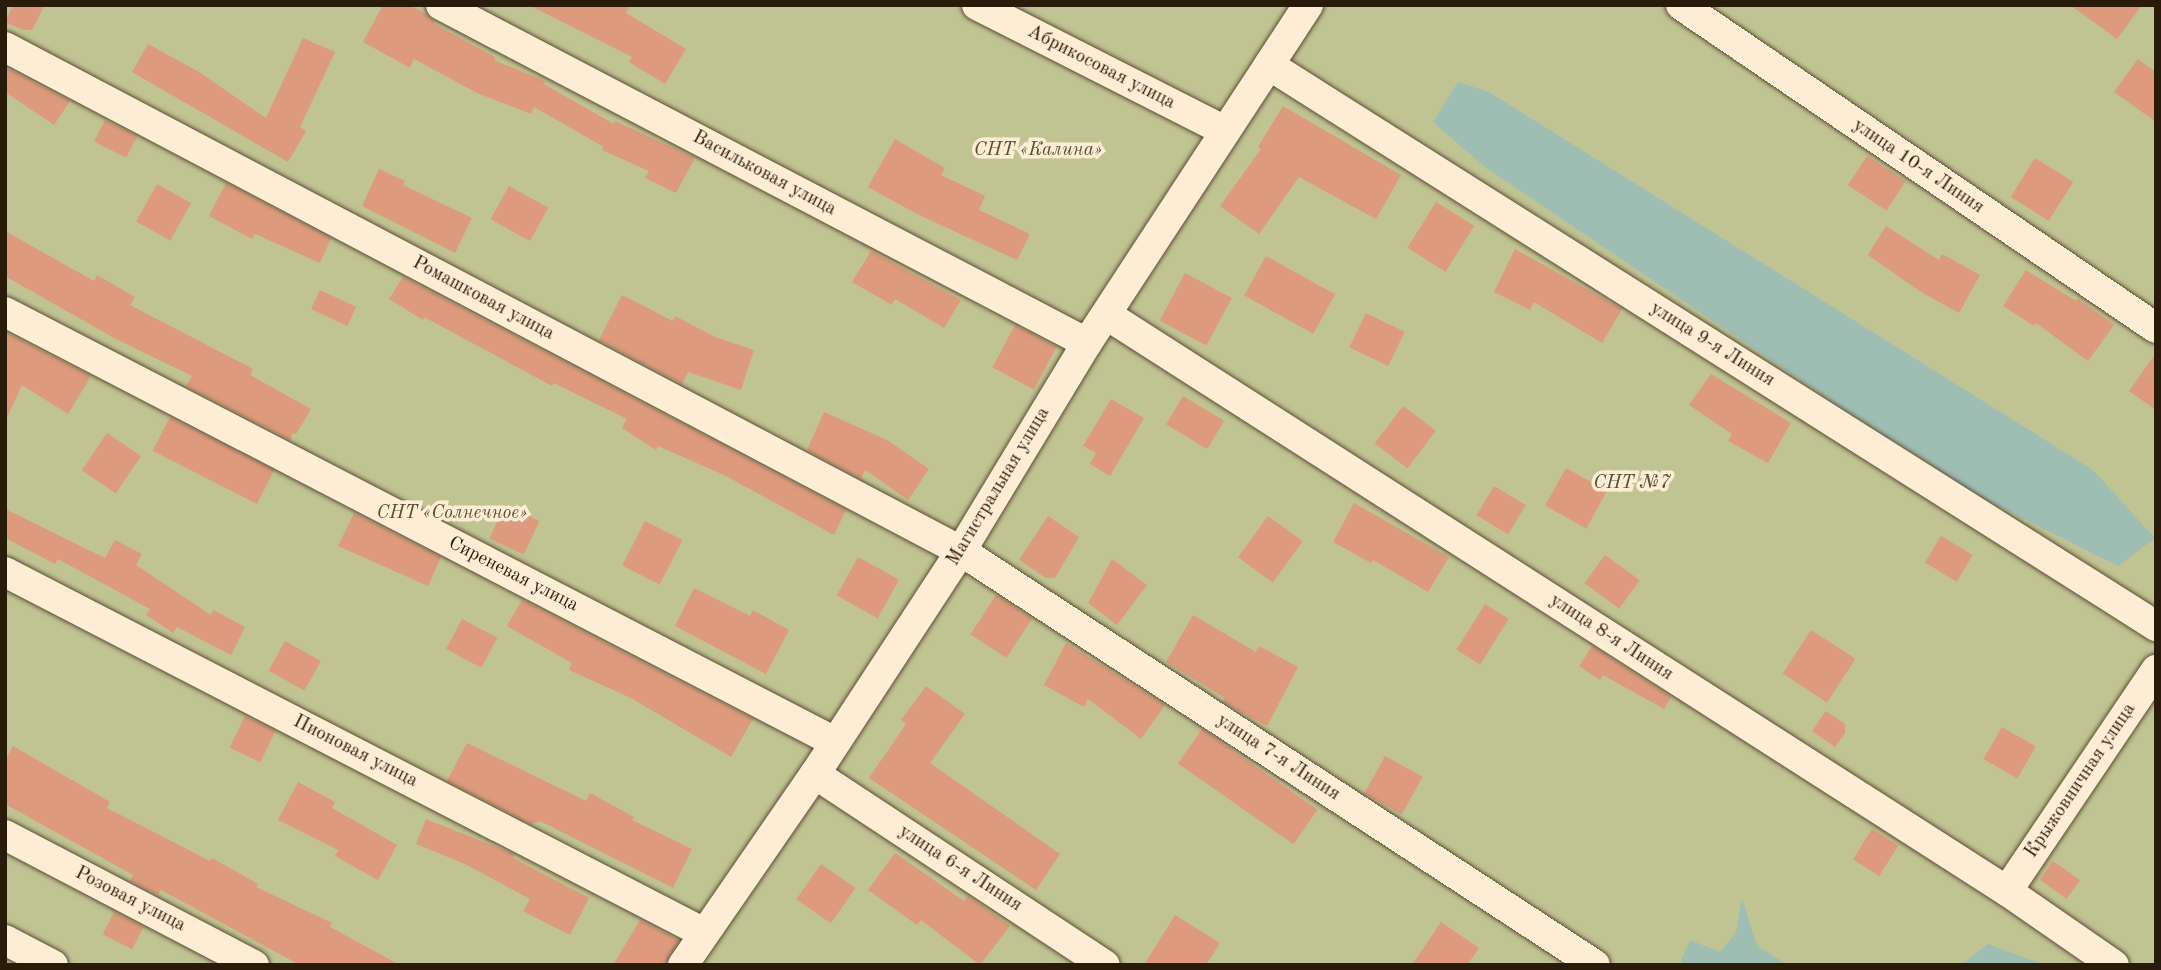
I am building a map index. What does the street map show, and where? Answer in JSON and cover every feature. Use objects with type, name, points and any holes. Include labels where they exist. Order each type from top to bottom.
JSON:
[{"type":"street","name":"Васильковая улица","points":[[441,5],[1087,343]]},
{"type":"street","name":"Абрикосовая улица","points":[[977,5],[1225,131]]},
{"type":"street","name":"Магистральная улица","points":[[683,965],[815,774],[961,551],[1087,343],[1308,5]]},
{"type":"street","name":"улица 10-я Линия","points":[[1681,5],[2156,328]]},
{"type":"street","name":"Ромашковая улица","points":[[5,47],[961,551]]},
{"type":"street","name":"улица 9-я Линия","points":[[1269,65],[2156,626]]},
{"type":"street","name":"Сиреневая улица","points":[[5,312],[835,742]]},
{"type":"street","name":"улица 8-я Линия","points":[[1107,315],[2007,891],[2114,965]]},
{"type":"street","name":"улица 7-я Линия","points":[[961,551],[1595,965]]},
{"type":"street","name":"Пионовая улица","points":[[5,572],[704,933]]},
{"type":"street","name":"Крыжовничная улица","points":[[2007,891],[2155,673]]},
{"type":"street","name":"улица 6-я Линия","points":[[815,774],[1105,965]]},
{"type":"street","name":"Розовая улица","points":[[5,835],[254,965]]},
{"type":"street","points":[[5,940],[52,965]]},
{"type":"green space","points":[[5,5],[2156,5],[2156,965],[5,965]]},
{"type":"water","points":[[1458,82],[1489,92],[2093,470],[2155,538],[2118,566],[1982,498],[1836,404],[1485,167],[1433,122]]},
{"type":"water","points":[[1742,898],[1757,946],[1788,965],[1683,965],[1681,960],[1690,940],[1720,952],[1736,933]]},
{"type":"water","points":[[1988,944],[2045,965],[1961,965]]},
{"type":"building","points":[[13,5],[45,5],[32,30],[23,30],[5,22]]},
{"type":"building","points":[[383,5],[410,5],[426,14],[434,24],[495,57],[494,60],[545,81],[544,84],[614,124],[615,121],[695,158],[676,193],[645,178],[649,171],[602,150],[604,147],[534,107],[531,114],[477,93],[414,59],[410,68],[363,42]]},
{"type":"building","points":[[529,5],[630,5],[626,13],[686,49],[665,84],[629,62],[632,57]]},
{"type":"building","points":[[2070,5],[2142,5],[2117,39]]},
{"type":"building","points":[[303,38],[335,52],[300,127],[306,131],[288,162],[132,72],[148,44],[199,72],[266,118]]},
{"type":"building","points":[[2138,59],[2156,72],[2156,122],[2114,92]]},
{"type":"building","points":[[5,67],[70,101],[54,125],[5,92]]},
{"type":"building","points":[[1283,106],[1401,175],[1376,219],[1299,177],[1259,234],[1220,206],[1261,149],[1258,147]]},
{"type":"building","points":[[105,120],[137,136],[126,158],[94,141]]},
{"type":"building","points":[[895,139],[945,168],[941,175],[985,196],[979,210],[1030,234],[1017,260],[919,215],[868,187]]},
{"type":"building","points":[[1867,156],[1906,181],[1887,210],[1848,185]]},
{"type":"building","points":[[2035,158],[2073,182],[2049,221],[2011,197]]},
{"type":"building","points":[[379,169],[405,181],[403,185],[472,218],[455,253],[362,206]]},
{"type":"building","points":[[226,183],[331,238],[320,263],[255,234],[252,239],[209,216]]},
{"type":"building","points":[[157,184],[191,203],[170,241],[136,222]]},
{"type":"building","points":[[509,186],[548,208],[530,241],[491,219]]},
{"type":"building","points":[[1436,202],[1474,226],[1446,272],[1407,248]]},
{"type":"building","points":[[1886,226],[1939,260],[1942,254],[1980,275],[1959,313],[1921,292],[1868,255]]},
{"type":"building","points":[[5,231],[94,281],[97,275],[135,297],[130,305],[253,369],[250,375],[311,409],[296,434],[293,433],[290,440],[186,386],[192,376],[114,338],[5,276]]},
{"type":"building","points":[[1515,249],[1622,309],[1602,343],[1534,302],[1530,310],[1494,292]]},
{"type":"building","points":[[871,251],[961,300],[944,328],[895,299],[892,305],[852,282]]},
{"type":"building","points":[[1266,256],[1335,294],[1313,334],[1244,295]]},
{"type":"building","points":[[2026,270],[2076,301],[2078,299],[2114,325],[2088,361],[2036,323],[2034,326],[2003,306]]},
{"type":"building","points":[[1185,273],[1232,298],[1206,346],[1160,321]]},
{"type":"building","points":[[403,277],[846,510],[834,535],[726,476],[658,446],[656,450],[622,428],[627,419],[554,383],[552,386],[424,317],[423,320],[389,299]]},
{"type":"building","points":[[320,290],[356,307],[347,326],[311,309]]},
{"type":"building","points":[[622,295],[673,321],[675,316],[715,337],[754,350],[741,390],[688,372],[682,384],[599,340]]},
{"type":"building","points":[[1366,313],[1405,332],[1388,366],[1349,347]]},
{"type":"building","points":[[1015,325],[1056,347],[1034,389],[992,367]]},
{"type":"building","points":[[5,332],[91,376],[68,414],[22,385],[5,422]]},
{"type":"building","points":[[2156,353],[2156,410],[2129,391]]},
{"type":"building","points":[[1711,374],[1791,423],[1768,463],[1728,441],[1732,434],[1689,405]]},
{"type":"building","points":[[1183,396],[1224,421],[1207,449],[1166,424]]},
{"type":"building","points":[[1111,399],[1144,418],[1110,476],[1090,464],[1096,453],[1083,446]]},
{"type":"building","points":[[1403,406],[1436,431],[1407,468],[1375,444]]},
{"type":"building","points":[[824,412],[887,440],[929,469],[908,500],[865,470],[861,479],[807,450]]},
{"type":"building","points":[[170,417],[274,470],[257,504],[153,451]]},
{"type":"building","points":[[107,433],[141,456],[116,493],[82,470]]},
{"type":"building","points":[[1566,468],[1607,491],[1586,528],[1545,506]]},
{"type":"building","points":[[1494,486],[1526,505],[1508,534],[1476,515]]},
{"type":"building","points":[[1354,503],[1449,557],[1428,592],[1373,560],[1371,563],[1333,542]]},
{"type":"building","points":[[505,505],[539,521],[524,555],[489,539]]},
{"type":"building","points":[[5,509],[105,558],[115,540],[142,554],[136,565],[211,615],[213,610],[245,627],[231,655],[177,627],[173,633],[146,615],[150,609],[58,559],[55,564],[5,538]]},
{"type":"building","points":[[354,513],[441,557],[428,586],[338,546]]},
{"type":"building","points":[[1048,516],[1079,537],[1055,578],[1046,578],[1019,560]]},
{"type":"building","points":[[1268,516],[1303,541],[1273,583],[1238,557]]},
{"type":"building","points":[[645,521],[682,540],[660,585],[622,566]]},
{"type":"building","points":[[1941,536],[1973,555],[1957,582],[1925,563]]},
{"type":"building","points":[[1605,555],[1640,580],[1619,609],[1584,583]]},
{"type":"building","points":[[858,557],[899,580],[878,618],[837,595]]},
{"type":"building","points":[[1112,559],[1147,585],[1117,625],[1088,603]]},
{"type":"building","points":[[694,588],[750,616],[753,610],[789,630],[766,674],[675,626]]},
{"type":"building","points":[[996,595],[1032,618],[1006,658],[970,634]]},
{"type":"building","points":[[522,600],[753,719],[731,757],[631,698],[569,670],[572,663],[507,626]]},
{"type":"building","points":[[1485,604],[1509,619],[1480,665],[1456,650]]},
{"type":"building","points":[[1193,615],[1256,652],[1259,646],[1298,667],[1267,726],[1230,706],[1223,701],[1225,698],[1166,662]]},
{"type":"building","points":[[462,619],[497,638],[481,668],[446,649]]},
{"type":"building","points":[[1811,630],[1855,659],[1827,702],[1783,674]]},
{"type":"building","points":[[285,641],[321,661],[304,691],[269,671]]},
{"type":"building","points":[[1066,643],[1165,705],[1141,739],[1088,699],[1084,707],[1044,685]]},
{"type":"building","points":[[1592,646],[1671,697],[1664,709],[1603,675],[1600,680],[1579,666]]},
{"type":"building","points":[[926,686],[965,714],[930,763],[1060,854],[1036,890],[869,778],[906,724],[901,720]]},
{"type":"building","points":[[1826,711],[1845,724],[1845,733],[1835,747],[1812,731]]},
{"type":"building","points":[[245,716],[276,731],[260,762],[230,747]]},
{"type":"building","points":[[2002,727],[2036,746],[2017,779],[1984,759]]},
{"type":"building","points":[[1202,729],[1318,810],[1293,844],[1178,763]]},
{"type":"building","points":[[467,743],[586,801],[590,793],[634,817],[632,820],[692,849],[673,888],[540,821],[531,824],[447,781]]},
{"type":"building","points":[[13,746],[110,802],[107,808],[210,861],[212,858],[258,884],[256,887],[332,923],[330,927],[400,965],[300,965],[161,890],[158,895],[130,881],[133,875],[5,804],[5,761]]},
{"type":"building","points":[[1385,756],[1423,777],[1402,814],[1364,794]]},
{"type":"building","points":[[298,782],[335,802],[332,808],[397,845],[378,880],[335,856],[338,850],[278,820]]},
{"type":"building","points":[[426,819],[514,854],[513,858],[589,898],[570,935],[523,911],[530,899],[465,864],[416,844]]},
{"type":"building","points":[[1872,829],[1898,845],[1879,876],[1853,860]]},
{"type":"building","points":[[895,853],[964,901],[968,896],[1010,926],[980,965],[921,920],[917,925],[868,890]]},
{"type":"building","points":[[2053,861],[2080,880],[2067,899],[2040,880]]},
{"type":"building","points":[[821,864],[855,888],[831,923],[796,899]]},
{"type":"building","points":[[114,912],[143,927],[132,949],[103,934]]},
{"type":"building","points":[[1175,915],[1220,943],[1206,965],[1144,965]]},
{"type":"building","points":[[640,920],[679,940],[664,965],[613,965]]},
{"type":"building","points":[[1441,922],[1479,948],[1467,965],[1412,965]]},
{"type":"park label","name":"СНТ «Калина»","points":[[1038,151]]},
{"type":"park label","name":"СНТ №7","points":[[1632,484]]},
{"type":"park label","name":"СНТ «Солнечное»","points":[[452,514]]}]
